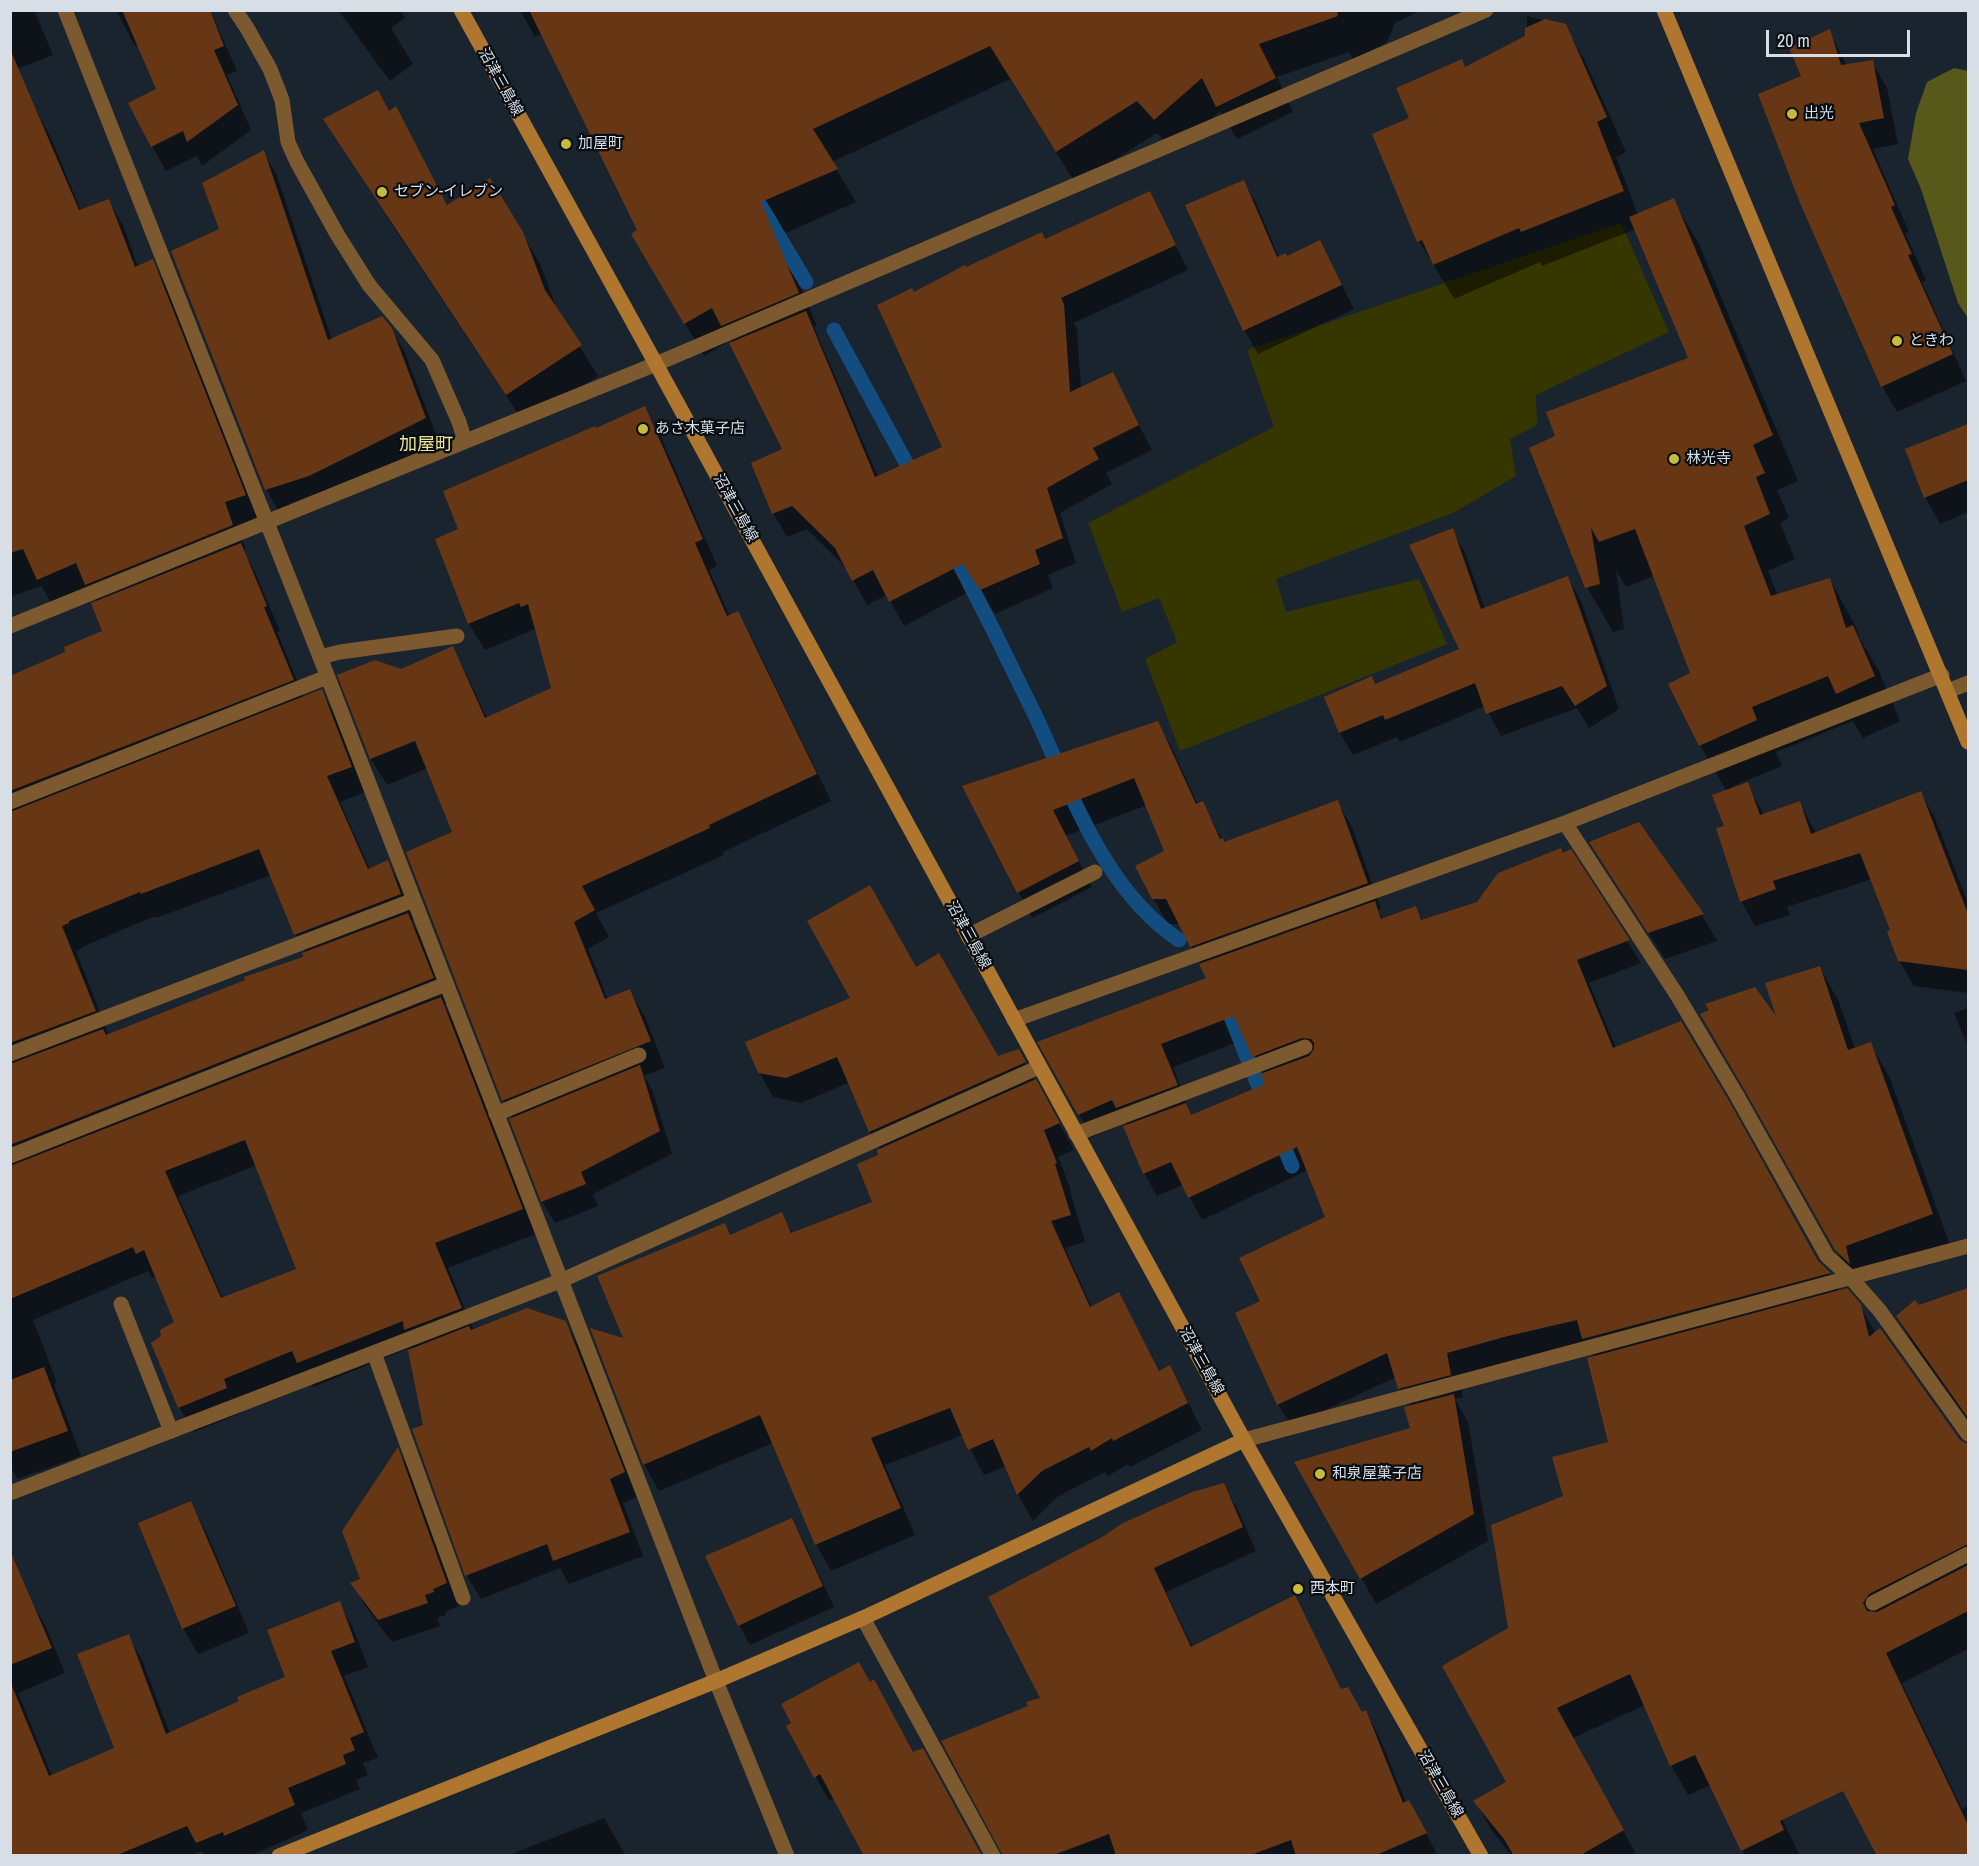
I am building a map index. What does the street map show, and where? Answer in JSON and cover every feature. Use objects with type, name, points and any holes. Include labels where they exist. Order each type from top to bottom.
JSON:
[{"type":"main road","name":"沼津三島線","points":[[460,10],[1244,1440],[1480,1856]]},
{"type":"main road","points":[[1664,10],[1968,742]]},
{"type":"main road","points":[[279,1856],[716,1681],[863,1618],[1244,1440]]},
{"type":"street","points":[[64,10],[320,657],[560,1281],[787,1856]]},
{"type":"street","points":[[234,10],[270,69],[282,100],[288,142],[297,162],[337,234],[369,285],[432,360],[465,441]]},
{"type":"street","points":[[10,626],[656,364],[1486,10]]},
{"type":"street","points":[[320,657],[340,652],[457,636]]},
{"type":"street","points":[[1014,1020],[1565,823],[1942,675]]},
{"type":"street","points":[[10,802],[327,677]]},
{"type":"street","points":[[1948,691],[1968,683]]},
{"type":"street","points":[[1565,823],[1677,995],[1736,1094],[1827,1256],[1851,1278],[1880,1311],[1968,1434]]},
{"type":"street","points":[[968,936],[1095,872]]},
{"type":"street","points":[[10,1054],[414,900]]},
{"type":"street","points":[[10,1156],[446,984]]},
{"type":"street","points":[[1076,1134],[1305,1047]]},
{"type":"street","points":[[496,1114],[639,1055]]},
{"type":"street","points":[[10,1493],[560,1281],[1039,1067]]},
{"type":"street","points":[[1244,1440],[1968,1246]]},
{"type":"street","points":[[121,1304],[171,1431]]},
{"type":"street","points":[[374,1353],[463,1598]]},
{"type":"street","points":[[1873,1603],[1968,1554]]},
{"type":"street","points":[[863,1618],[993,1856]]},
{"type":"shaded area","points":[[1954,68],[1968,71],[1968,318],[1958,303],[1921,189],[1908,159],[1916,113],[1927,82]]},
{"type":"shaded area","points":[[1621,223],[1669,332],[1536,395],[1537,425],[1510,439],[1516,476],[1453,513],[1276,579],[1286,612],[1419,579],[1447,644],[1180,751],[1145,659],[1177,642],[1159,598],[1122,612],[1088,523],[1274,427],[1247,350]]},
{"type":"building","points":[[122,10],[210,10],[224,46],[214,50],[238,105],[187,142],[183,131],[151,147],[128,103],[156,89]]},
{"type":"building","points":[[529,10],[1337,10],[1338,16],[1259,44],[1276,78],[1216,107],[1202,78],[1154,120],[1137,101],[1056,152],[990,46],[813,129],[838,169],[761,202],[799,293],[721,326],[712,308],[684,324],[631,234],[637,230]]},
{"type":"building","points":[[1545,19],[1566,24],[1607,117],[1597,122],[1624,191],[1521,232],[1519,228],[1433,265],[1422,240],[1417,242],[1372,134],[1409,118],[1396,88],[1462,59],[1465,67],[1525,36],[1525,28]]},
{"type":"building","points":[[1830,29],[1841,65],[1873,60],[1884,118],[1859,123],[1895,205],[1891,207],[1912,254],[1908,255],[1953,354],[1881,387],[1800,203],[1758,94],[1801,76],[1789,48]]},
{"type":"building","points":[[10,49],[79,210],[109,199],[135,267],[153,259],[246,495],[225,502],[233,525],[85,585],[76,563],[37,580],[23,549],[10,553]]},
{"type":"building","points":[[378,90],[389,111],[396,106],[447,205],[490,178],[523,232],[545,290],[582,345],[506,395],[323,119]]},
{"type":"building","points":[[264,150],[328,340],[382,316],[392,328],[426,418],[309,476],[265,490],[171,251],[219,229],[202,183]]},
{"type":"building","points":[[1244,180],[1277,257],[1286,253],[1287,256],[1320,240],[1342,285],[1243,331],[1185,205]]},
{"type":"building","points":[[1150,191],[1176,245],[1061,298],[1064,304],[1070,392],[1113,372],[1139,425],[1093,448],[1099,459],[1047,488],[1063,538],[1035,550],[1040,564],[980,590],[963,564],[889,602],[873,570],[852,581],[835,548],[792,506],[772,514],[751,463],[782,449],[729,343],[806,311],[875,477],[942,447],[877,305],[912,288],[914,292],[965,265],[966,267],[1042,232],[1045,239]]},
{"type":"building","points":[[1674,198],[1773,435],[1753,445],[1765,473],[1756,477],[1770,514],[1744,526],[1771,596],[1830,578],[1846,628],[1853,625],[1875,676],[1836,694],[1828,676],[1752,707],[1757,720],[1699,746],[1668,684],[1690,673],[1635,529],[1599,542],[1591,528],[1600,584],[1585,588],[1529,448],[1555,436],[1546,412],[1688,358],[1629,217]]},
{"type":"building","points":[[645,406],[703,539],[695,543],[727,616],[738,611],[817,774],[709,825],[710,828],[582,886],[595,910],[574,922],[605,999],[630,989],[651,1041],[502,1101],[406,852],[452,832],[415,741],[370,759],[337,675],[375,660],[401,669],[453,646],[485,718],[551,688],[528,604],[521,607],[519,603],[468,624],[435,539],[458,529],[443,491]]},
{"type":"building","points":[[1968,424],[1968,480],[1924,498],[1905,449]]},
{"type":"building","points":[[1453,528],[1481,609],[1568,576],[1607,686],[1575,706],[1562,686],[1486,714],[1475,683],[1385,720],[1383,715],[1339,733],[1324,697],[1372,676],[1375,684],[1459,649],[1409,545]]},
{"type":"building","points":[[241,543],[294,680],[10,791],[10,676],[65,652],[64,647],[102,631],[91,603]]},
{"type":"building","points":[[322,689],[352,767],[327,776],[368,869],[388,860],[401,894],[294,935],[259,849],[141,894],[140,892],[62,926],[96,1011],[10,1043],[10,812]]},
{"type":"building","points":[[1158,721],[1196,804],[1203,801],[1220,839],[1223,838],[1224,842],[1338,800],[1368,883],[1190,947],[1166,899],[1152,899],[1135,866],[1164,851],[1134,778],[1053,810],[1079,861],[1017,893],[962,786]]},
{"type":"building","points":[[1748,782],[1760,815],[1800,801],[1811,834],[1921,791],[1968,914],[1968,970],[1898,961],[1887,932],[1890,930],[1860,853],[1773,881],[1776,889],[1740,902],[1716,828],[1724,826],[1712,795]]},
{"type":"building","points":[[1639,822],[1704,914],[1648,933],[1589,842]]},
{"type":"building","points":[[1561,848],[1563,853],[1571,849],[1630,940],[1577,960],[1613,1048],[1681,1021],[1728,1099],[1818,1261],[1831,1273],[1582,1339],[1577,1320],[1508,1336],[1447,1353],[1451,1375],[1398,1389],[1387,1353],[1277,1405],[1235,1313],[1260,1301],[1239,1258],[1325,1217],[1297,1147],[1188,1198],[1171,1162],[1143,1174],[1123,1126],[1186,1103],[1191,1115],[1265,1084],[1260,1074],[1309,1056],[1314,1049],[1314,1043],[1311,1039],[1302,1038],[1252,1057],[1234,1016],[1161,1044],[1178,1085],[1116,1108],[1112,1100],[1078,1115],[1037,1042],[1206,978],[1199,964],[1375,901],[1381,919],[1416,906],[1421,920],[1477,902],[1498,873]]},
{"type":"building","points":[[870,885],[916,967],[939,953],[998,1056],[1019,1049],[1026,1062],[869,1132],[837,1057],[786,1078],[758,1073],[745,1042],[850,998],[807,921]]},
{"type":"building","points":[[408,913],[434,978],[10,1145],[10,1064],[103,1029],[106,1035],[245,980],[244,977],[303,957],[302,953]]},
{"type":"building","points":[[1820,966],[1848,1050],[1871,1042],[1933,1214],[1846,1246],[1850,1264],[1835,1250],[1700,1014],[1709,1010],[1705,1004],[1755,987],[1776,1016],[1765,983]]},
{"type":"building","points":[[441,997],[523,1209],[435,1243],[462,1308],[404,1330],[403,1321],[297,1363],[292,1351],[224,1379],[227,1388],[178,1408],[151,1343],[161,1336],[160,1330],[174,1322],[144,1250],[136,1254],[133,1247],[10,1299],[10,1166]],"holes":[[[245,1140],[296,1269],[221,1298],[165,1171]]]},
{"type":"building","points":[[640,1065],[660,1131],[581,1172],[586,1184],[541,1202],[509,1119]]},
{"type":"building","points":[[1036,1079],[1060,1123],[1044,1130],[1057,1163],[1055,1164],[1071,1215],[1051,1221],[1090,1307],[1119,1292],[1159,1371],[1170,1365],[1188,1403],[1113,1441],[1112,1438],[1091,1451],[1089,1447],[1042,1471],[1017,1495],[993,1439],[968,1450],[950,1408],[871,1438],[901,1508],[815,1545],[760,1415],[643,1465],[590,1328],[623,1338],[597,1276],[725,1223],[730,1235],[782,1212],[791,1233],[872,1202],[857,1164],[878,1155],[877,1150]]},
{"type":"building","points":[[1847,1288],[1861,1304],[1869,1337],[1880,1328],[1960,1440],[1968,1444],[1968,1544],[1869,1594],[1863,1603],[1867,1611],[1877,1612],[1968,1565],[1968,1611],[1886,1653],[1968,1825],[1968,1856],[1877,1856],[1843,1791],[1780,1821],[1784,1830],[1741,1851],[1695,1755],[1670,1766],[1630,1674],[1557,1708],[1624,1830],[1579,1856],[1514,1856],[1504,1839],[1473,1801],[1506,1782],[1442,1666],[1508,1628],[1491,1525],[1563,1496],[1552,1457],[1608,1442],[1587,1358]]},
{"type":"building","points":[[1968,1288],[1968,1418],[1896,1316],[1915,1300],[1919,1305]]},
{"type":"building","points":[[527,1308],[566,1321],[625,1472],[610,1479],[630,1532],[553,1561],[547,1544],[465,1576],[412,1429],[423,1425],[408,1350],[469,1326],[471,1330]]},
{"type":"building","points":[[44,1367],[68,1431],[10,1452],[10,1380]]},
{"type":"building","points":[[1454,1394],[1474,1514],[1360,1579],[1294,1462],[1410,1428],[1404,1407]]},
{"type":"building","points":[[398,1447],[447,1583],[425,1595],[428,1603],[378,1620],[350,1583],[360,1579],[342,1531]]},
{"type":"building","points":[[1224,1483],[1243,1527],[1154,1568],[1191,1647],[1295,1595],[1341,1689],[1348,1687],[1362,1712],[1366,1710],[1403,1803],[1409,1800],[1427,1833],[1374,1856],[1296,1856],[1291,1840],[1248,1856],[1116,1856],[1109,1834],[1051,1856],[1003,1856],[941,1741],[1028,1706],[1026,1702],[1040,1698],[988,1597],[1104,1536],[1121,1524],[1192,1492]]},
{"type":"building","points":[[191,1501],[236,1606],[182,1629],[138,1523]]},
{"type":"building","points":[[792,1518],[823,1586],[738,1626],[705,1556]]},
{"type":"building","points":[[10,1550],[52,1648],[10,1665]]},
{"type":"building","points":[[340,1601],[355,1642],[331,1651],[364,1732],[350,1738],[355,1750],[343,1755],[346,1764],[288,1788],[295,1805],[224,1836],[223,1832],[196,1843],[187,1826],[115,1856],[10,1856],[10,1686],[12,1686],[49,1776],[114,1748],[77,1654],[129,1634],[166,1734],[239,1701],[237,1697],[285,1677],[267,1630]]},
{"type":"building","points":[[859,1662],[870,1682],[874,1679],[913,1752],[923,1748],[982,1856],[864,1856],[820,1774],[814,1778],[786,1726],[791,1723],[781,1704]]},
{"type":"waterway","points":[[757,200],[806,282]]},
{"type":"waterway","points":[[834,330],[916,481]]},
{"type":"waterway","points":[[951,547],[1025,694],[1077,808],[1110,868],[1130,895],[1153,919],[1179,940]]},
{"type":"waterway","points":[[1224,999],[1266,1105]]},
{"type":"waterway","points":[[1278,1133],[1292,1166]]},
{"type":"place","name":"出光","points":[[1792,114]]},
{"type":"place","name":"加屋町","points":[[566,144]]},
{"type":"place","name":"セブン-イレブン","points":[[382,192]]},
{"type":"place","name":"ときわ","points":[[1897,341]]},
{"type":"place","name":"あさ木菓子店","points":[[643,429]]},
{"type":"place","name":"林光寺","points":[[1674,459]]},
{"type":"place","name":"和泉屋菓子店","points":[[1320,1474]]},
{"type":"place","name":"西本町","points":[[1298,1589]]},
{"type":"district","name":"加屋町","points":[[426,445]]}]
